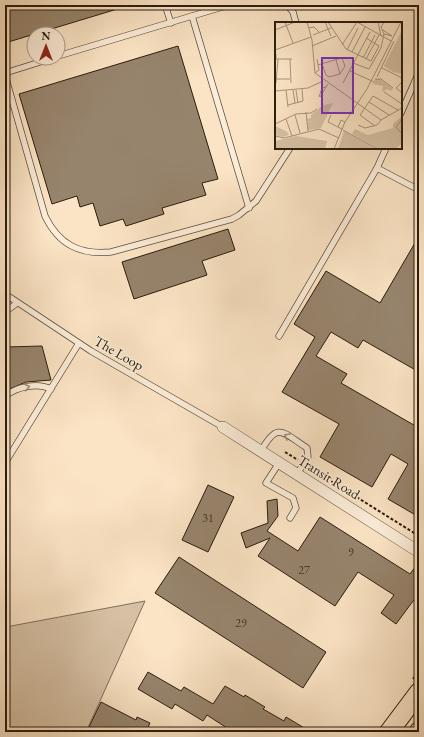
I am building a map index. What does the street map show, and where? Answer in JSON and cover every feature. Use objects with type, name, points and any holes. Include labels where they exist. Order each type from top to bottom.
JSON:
[{"type":"main road","points":[[389,732],[419,692]]},
{"type":"street","name":"Transit Road","points":[[223,427],[264,446],[279,463],[419,552]]},
{"type":"lane","points":[[165,5],[170,23]]},
{"type":"lane","points":[[66,54],[229,5]]},
{"type":"lane","points":[[287,5],[293,12],[296,22]]},
{"type":"lane","points":[[192,16],[249,208]]},
{"type":"lane","points":[[29,66],[5,74],[44,216],[52,232],[68,244],[81,251],[95,254],[111,252],[232,219],[249,208],[256,201],[289,149]]},
{"type":"lane","points":[[402,111],[419,72]]},
{"type":"lane","points":[[279,336],[377,168],[386,149]]},
{"type":"lane","points":[[377,168],[419,190]]},
{"type":"lane","name":"The Loop","points":[[5,294],[79,343],[223,427]]},
{"type":"lane","points":[[5,312],[17,303]]},
{"type":"lane","points":[[5,463],[79,343]]},
{"type":"lane","points":[[5,396],[19,389],[36,386],[45,386],[51,389]]},
{"type":"lane","points":[[264,446],[271,434],[281,432],[307,448],[308,457],[297,474]]},
{"type":"lane","points":[[279,463],[266,483],[293,498],[296,508],[290,518]]},
{"type":"path","points":[[264,446],[304,464],[419,536]]},
{"type":"shaded area","points":[[145,601],[86,732],[5,732],[5,631],[11,626]]},
{"type":"building","points":[[5,5],[124,5],[124,7],[61,26],[26,26],[26,37],[5,43]]},
{"type":"building","points":[[178,46],[218,179],[202,183],[206,195],[162,208],[164,214],[126,226],[123,219],[100,226],[93,203],[80,207],[77,196],[52,204],[19,94]]},
{"type":"building","points":[[228,229],[235,250],[202,261],[207,275],[134,299],[122,262]]},
{"type":"building","points":[[419,236],[419,372],[363,340],[358,348],[331,332],[316,356],[347,374],[341,383],[419,428],[419,517],[388,499],[408,464],[391,454],[372,487],[320,457],[339,424],[282,392],[315,337],[294,324],[326,271],[380,303]]},
{"type":"building","points":[[42,346],[51,380],[26,382],[5,391],[5,347]]},
{"type":"building","points":[[208,485],[234,497],[208,552],[182,540]]},
{"type":"building","points":[[277,499],[278,516],[267,531],[298,551],[320,517],[410,574],[419,562],[419,593],[396,624],[381,613],[394,595],[358,572],[335,606],[258,556],[270,538],[246,548],[241,533],[268,523],[267,501]]},
{"type":"building","points":[[179,557],[326,652],[303,688],[155,593]]},
{"type":"building","points":[[148,672],[181,691],[184,687],[213,704],[225,686],[244,697],[245,695],[265,707],[263,709],[284,721],[286,717],[311,732],[240,732],[232,727],[230,730],[207,715],[203,721],[175,704],[172,709],[138,689]]},
{"type":"building","points":[[101,702],[136,720],[137,717],[150,723],[146,732],[119,732],[111,728],[109,732],[99,732],[89,727]]}]
